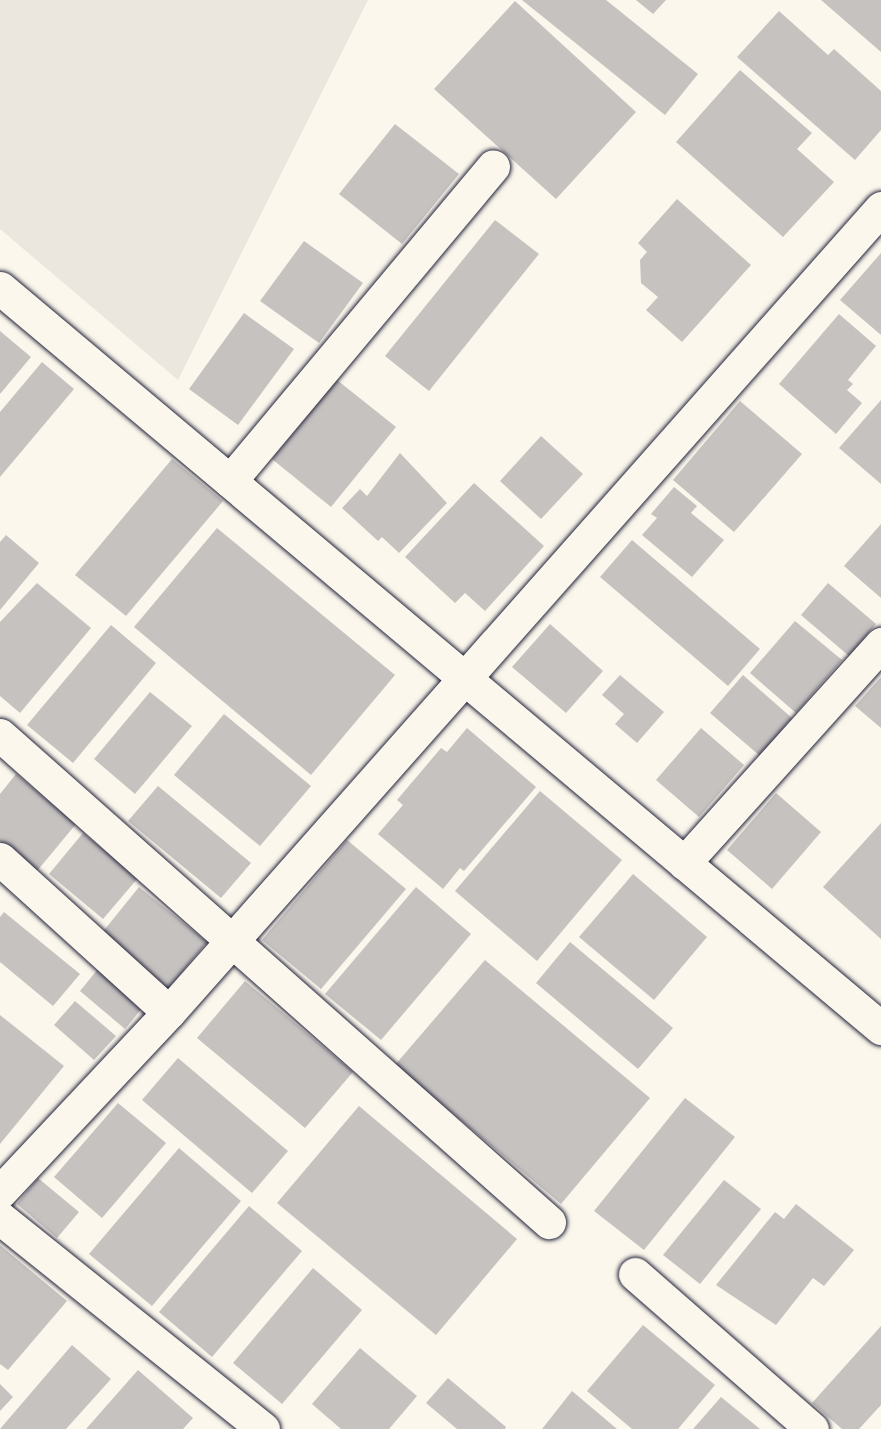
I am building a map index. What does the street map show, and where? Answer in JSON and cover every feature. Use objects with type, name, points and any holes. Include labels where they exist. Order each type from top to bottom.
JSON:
[{"type":"street","points":[[230,481],[493,166]]},
{"type":"street","points":[[0,1192],[169,1012],[232,937],[881,208]]},
{"type":"street","points":[[0,288],[881,1028]]},
{"type":"street","points":[[684,863],[881,645]]},
{"type":"street","points":[[0,735],[232,937],[549,1222]]},
{"type":"street","points":[[0,859],[169,1012]]},
{"type":"street","points":[[0,1218],[263,1429]]},
{"type":"street","points":[[635,1274],[812,1429]]},
{"type":"shaded area","points":[[0,0],[368,0],[178,380],[0,229]]},
{"type":"building","points":[[522,0],[606,0],[698,74],[665,115]]},
{"type":"building","points":[[636,0],[666,0],[653,14]]},
{"type":"building","points":[[821,0],[881,0],[881,52]]},
{"type":"building","points":[[515,1],[636,112],[556,199],[434,89]]},
{"type":"building","points":[[779,11],[828,55],[834,49],[881,91],[881,130],[855,160],[737,57]]},
{"type":"building","points":[[740,70],[812,133],[797,149],[834,182],[783,237],[676,142]]},
{"type":"building","points":[[395,124],[459,174],[402,244],[339,194]]},
{"type":"building","points":[[677,199],[751,265],[682,342],[646,310],[658,297],[641,283],[640,260],[647,252],[638,243]]},
{"type":"building","points":[[495,220],[539,254],[429,391],[385,356]]},
{"type":"building","points":[[304,241],[363,283],[319,343],[260,301]]},
{"type":"building","points":[[881,253],[881,335],[840,300]]},
{"type":"building","points":[[244,313],[294,349],[238,425],[189,389]]},
{"type":"building","points":[[839,314],[876,346],[848,380],[853,384],[847,390],[862,403],[836,434],[779,384]]},
{"type":"building","points":[[0,331],[31,357],[0,394]]},
{"type":"building","points":[[42,362],[74,389],[0,477],[0,412]]},
{"type":"building","points":[[337,380],[396,427],[331,507],[272,459]]},
{"type":"building","points":[[881,400],[881,484],[839,448]]},
{"type":"building","points":[[740,401],[802,454],[734,532],[673,480]]},
{"type":"building","points":[[541,436],[583,474],[541,519],[500,481]]},
{"type":"building","points":[[400,453],[447,503],[399,553],[382,537],[378,541],[342,508],[360,489],[367,496]]},
{"type":"building","points":[[172,459],[223,501],[126,616],[75,575]]},
{"type":"building","points":[[474,483],[544,546],[485,611],[465,593],[455,603],[405,557]]},
{"type":"building","points":[[674,487],[697,506],[691,513],[724,540],[692,577],[642,535],[657,518],[651,514]]},
{"type":"building","points":[[881,524],[881,598],[844,566]]},
{"type":"building","points":[[217,528],[395,675],[311,775],[134,627]]},
{"type":"building","points":[[6,535],[39,563],[0,610],[0,542]]},
{"type":"building","points":[[632,540],[760,649],[728,686],[600,577]]},
{"type":"building","points":[[37,583],[91,628],[20,713],[0,696],[0,622]]},
{"type":"building","points":[[828,583],[876,624],[849,656],[801,615]]},
{"type":"building","points":[[795,621],[842,660],[796,713],[750,673]]},
{"type":"building","points":[[550,624],[603,671],[566,713],[512,667]]},
{"type":"building","points":[[111,625],[156,663],[73,763],[27,725]]},
{"type":"building","points":[[620,675],[664,712],[637,743],[615,724],[624,714],[602,695]]},
{"type":"building","points":[[743,675],[792,718],[760,756],[710,713]]},
{"type":"building","points":[[881,677],[881,728],[855,706]]},
{"type":"building","points":[[150,692],[192,726],[135,794],[94,759]]},
{"type":"building","points":[[224,714],[311,786],[260,846],[174,775]]},
{"type":"building","points":[[467,728],[536,787],[464,871],[460,868],[443,889],[378,834],[403,805],[397,800],[441,748],[447,752]]},
{"type":"building","points":[[701,728],[744,765],[699,817],[656,780]]},
{"type":"building","points":[[16,774],[76,824],[37,871],[0,841],[0,794]]},
{"type":"building","points":[[158,786],[251,863],[221,898],[128,821]]},
{"type":"building","points":[[540,791],[622,860],[537,961],[455,891]]},
{"type":"building","points":[[776,793],[821,832],[772,889],[727,850]]},
{"type":"building","points":[[881,823],[881,939],[823,887]]},
{"type":"building","points":[[83,833],[138,878],[103,919],[49,874]]},
{"type":"building","points":[[347,840],[406,889],[321,989],[262,940]]},
{"type":"building","points":[[633,874],[707,937],[654,1000],[579,937]]},
{"type":"building","points":[[139,887],[207,942],[168,989],[101,934]]},
{"type":"building","points":[[416,887],[471,934],[381,1040],[325,994]]},
{"type":"building","points":[[4,912],[80,974],[53,1006],[0,962],[0,917]]},
{"type":"building","points":[[570,942],[673,1028],[638,1069],[536,983]]},
{"type":"building","points":[[485,960],[650,1098],[561,1204],[395,1065]]},
{"type":"building","points":[[98,969],[143,1007],[125,1029],[80,991]]},
{"type":"building","points":[[245,981],[353,1072],[305,1128],[197,1038]]},
{"type":"building","points":[[75,1001],[116,1036],[94,1060],[54,1025]]},
{"type":"building","points":[[0,1015],[64,1066],[0,1144]]},
{"type":"building","points":[[178,1058],[288,1151],[252,1193],[142,1100]]},
{"type":"building","points":[[685,1098],[735,1137],[644,1250],[594,1211]]},
{"type":"building","points":[[118,1103],[166,1143],[102,1218],[54,1177]]},
{"type":"building","points":[[359,1106],[517,1239],[436,1335],[277,1203]]},
{"type":"building","points":[[179,1148],[241,1201],[152,1306],[89,1254]]},
{"type":"building","points":[[38,1178],[79,1212],[57,1238],[17,1204]]},
{"type":"building","points":[[724,1180],[761,1209],[700,1284],[663,1255]]},
{"type":"building","points":[[796,1204],[854,1250],[824,1286],[813,1278],[776,1325],[716,1285],[775,1212],[784,1219]]},
{"type":"building","points":[[249,1206],[302,1251],[212,1357],[159,1312]]},
{"type":"building","points":[[0,1245],[67,1301],[8,1370],[0,1364]]},
{"type":"building","points":[[313,1268],[362,1310],[282,1404],[233,1363]]},
{"type":"building","points":[[643,1325],[715,1385],[678,1429],[632,1429],[587,1391]]},
{"type":"building","points":[[881,1326],[881,1405],[859,1429],[842,1429],[812,1403]]},
{"type":"building","points":[[72,1345],[111,1379],[66,1429],[0,1429]]},
{"type":"building","points":[[360,1348],[417,1396],[389,1429],[341,1429],[312,1404]]},
{"type":"building","points":[[138,1370],[193,1418],[183,1429],[86,1429]]},
{"type":"building","points":[[448,1378],[506,1427],[505,1429],[457,1429],[426,1403]]},
{"type":"building","points":[[0,1384],[13,1397],[0,1411]]},
{"type":"building","points":[[572,1391],[617,1429],[542,1429]]},
{"type":"building","points":[[721,1397],[760,1429],[693,1429]]}]
